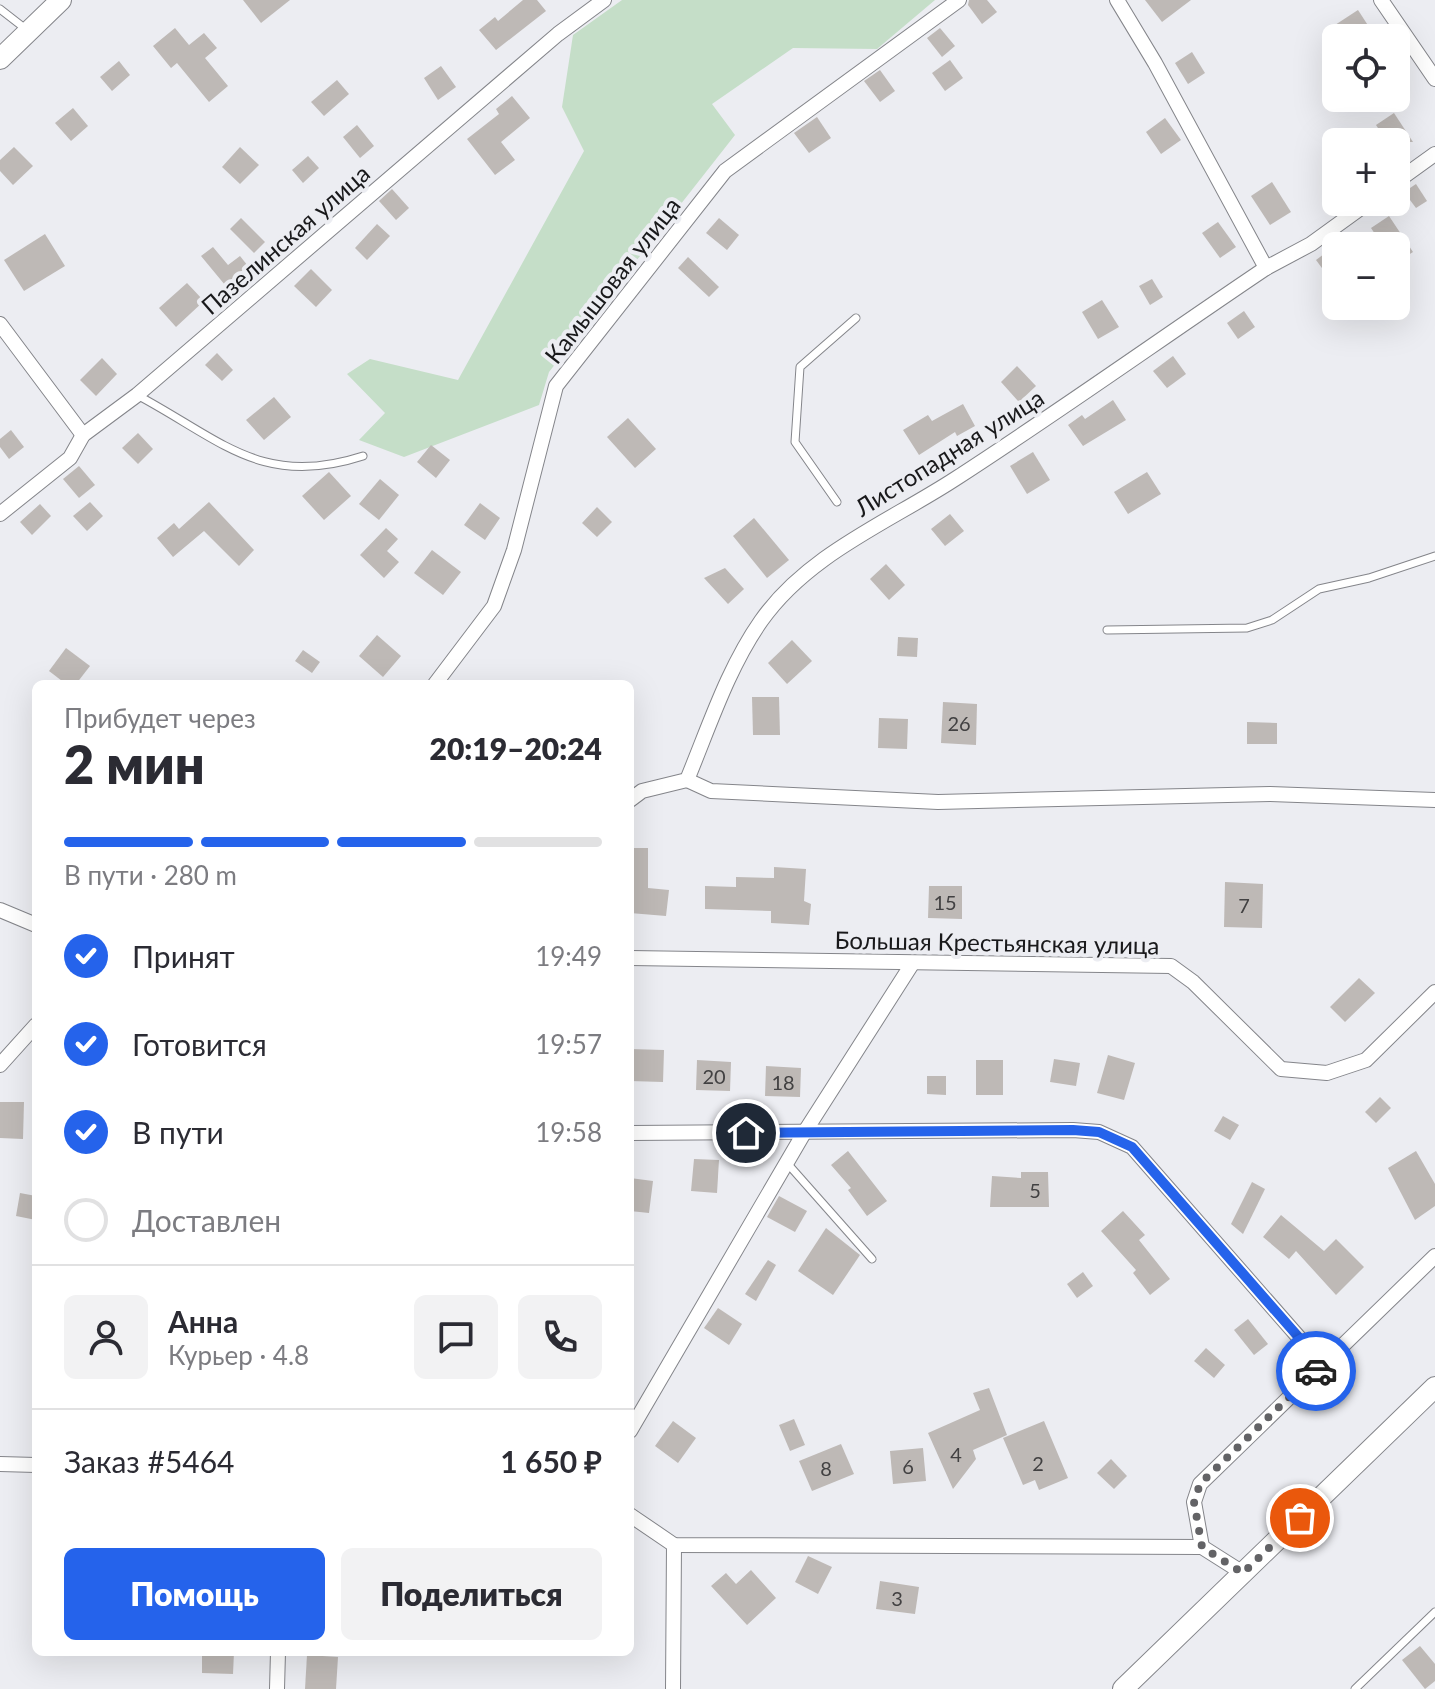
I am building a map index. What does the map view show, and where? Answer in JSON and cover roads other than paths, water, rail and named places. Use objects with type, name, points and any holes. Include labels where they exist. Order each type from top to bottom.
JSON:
[{"type":"main road","points":[[0,59],[61,0]]},
{"type":"main road","points":[[1126,1688],[1435,1387]]},
{"type":"street","name":"Пазелинская улица","points":[[0,514],[70,458],[83,435],[137,395],[558,34],[604,0]]},
{"type":"street","name":"Камышовая улица","points":[[438,680],[494,606],[514,550],[556,386],[725,171],[959,0]]},
{"type":"street","points":[[1117,0],[1155,63],[1266,268]]},
{"type":"street","points":[[1381,0],[1435,79]]},
{"type":"street","points":[[1410,172],[1435,154]]},
{"type":"street","name":"Листопадная улица","points":[[687,780],[730,678],[760,622],[779,599],[868,529],[953,481],[1266,268],[1311,244],[1350,216]]},
{"type":"street","points":[[0,324],[83,435]]},
{"type":"street","points":[[634,797],[642,791],[687,780],[711,791],[938,802],[1270,794],[1435,800]]},
{"type":"street","points":[[0,910],[32,923]]},
{"type":"street","name":"Большая Крестьянская улица","points":[[634,958],[1171,966],[1193,982],[1281,1069],[1327,1073],[1366,1060],[1435,992]]},
{"type":"street","points":[[634,1424],[804,1133],[912,964]]},
{"type":"street","points":[[0,1065],[32,1029]]},
{"type":"street","points":[[634,1133],[1073,1130],[1115,1138],[1132,1147],[1323,1365]]},
{"type":"street","points":[[1202,1547],[1194,1502],[1200,1484],[1435,1256]]},
{"type":"street","points":[[0,1464],[32,1465]]},
{"type":"street","points":[[634,1518],[674,1545],[1202,1547],[1243,1573]]},
{"type":"street","points":[[673,1689],[674,1545]]},
{"type":"street","points":[[277,1689],[278,1656]]},
{"type":"lane","points":[[0,9],[29,31]]},
{"type":"lane","points":[[837,502],[795,442],[800,367],[856,318]]},
{"type":"lane","points":[[137,395],[247,460],[297,468],[334,466],[363,456]]},
{"type":"lane","points":[[1107,630],[1247,628],[1272,620],[1319,589],[1369,578],[1435,556]]},
{"type":"lane","points":[[787,1163],[872,1259]]},
{"type":"lane","points":[[1355,1689],[1435,1612]]}]
